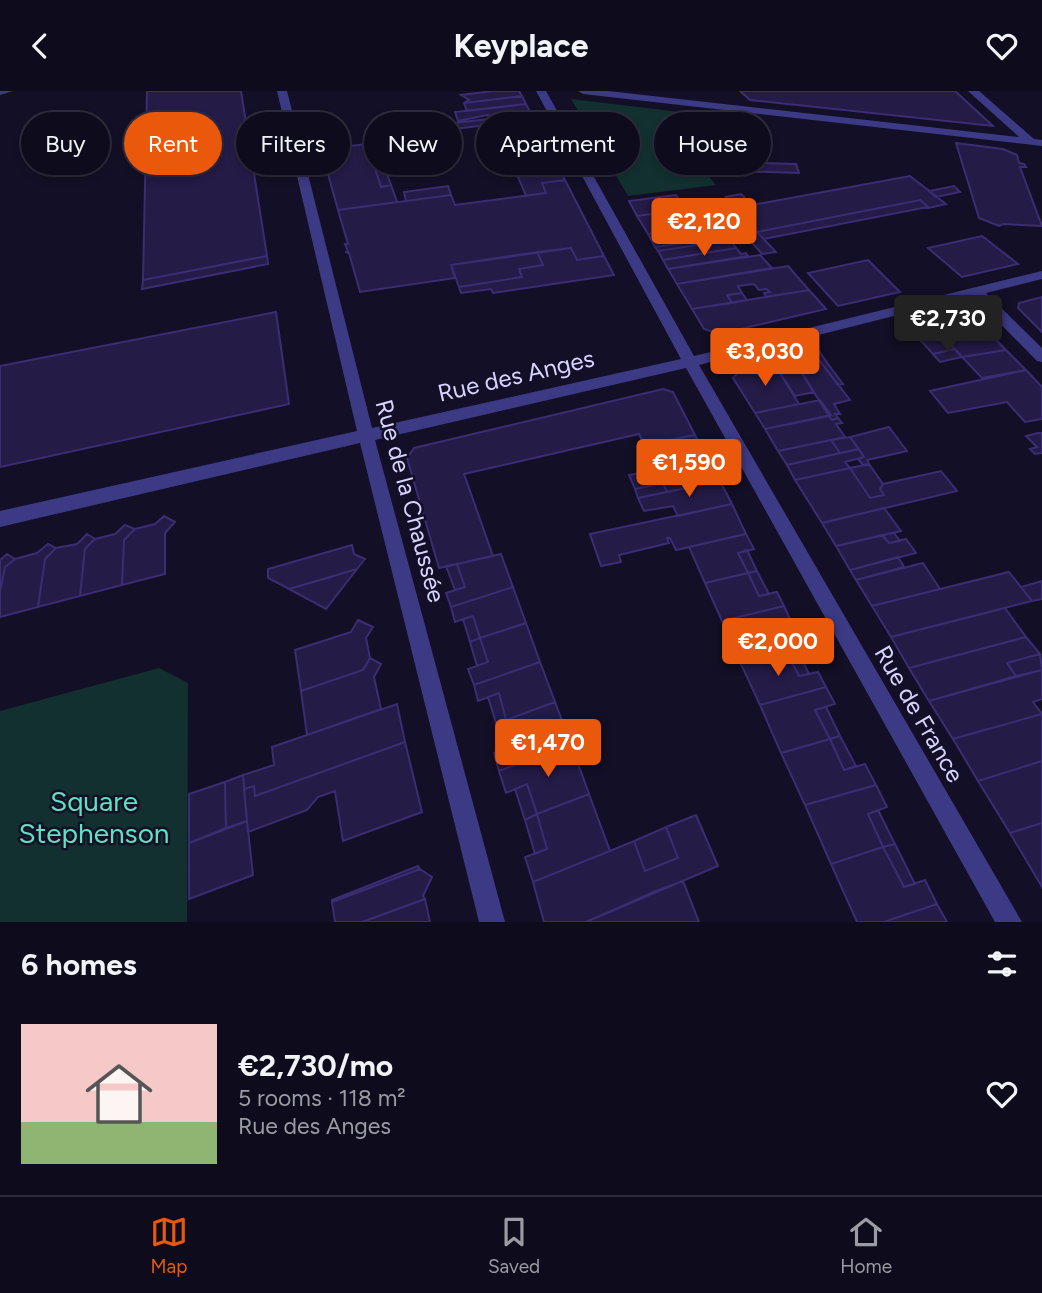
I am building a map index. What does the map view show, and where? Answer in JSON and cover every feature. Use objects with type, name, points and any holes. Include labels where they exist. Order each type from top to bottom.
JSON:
[{"type":"street","points":[[0,92],[8,91]]},
{"type":"street","name":"Rue de la Chaussée","points":[[282,91],[366,435],[492,922]]},
{"type":"street","name":"Rue de France","points":[[541,91],[690,362],[1009,922]]},
{"type":"street","points":[[583,91],[1036,142]]},
{"type":"street","points":[[973,91],[1036,142]]},
{"type":"street","name":"Rue des Anges","points":[[0,519],[690,362],[978,293],[1042,275]]},
{"type":"street","points":[[978,293],[1042,357]]},
{"type":"green space","points":[[571,99],[680,112],[654,112],[654,175],[708,175],[716,185],[628,196],[616,175],[640,175],[640,112],[579,112]]},
{"type":"green space","name":"Square Stephenson","points":[[159,668],[188,683],[187,922],[0,922],[0,711]]},
{"type":"building","points":[[147,91],[241,91],[244,112],[236,112],[236,175],[254,175],[267,256],[143,280],[145,175],[222,175],[222,112],[147,112]]},
{"type":"building","points":[[519,91],[522,96],[464,103],[469,100],[461,95]]},
{"type":"building","points":[[740,91],[955,91],[993,126],[750,100]]},
{"type":"building","points":[[522,96],[526,104],[467,111],[464,103]]},
{"type":"building","points":[[526,104],[530,112],[476,112],[476,117],[462,120],[462,112],[455,112]]},
{"type":"building","points":[[476,120],[476,126],[462,128],[462,122]]},
{"type":"building","points":[[956,143],[1003,149],[1017,155],[1019,163],[1026,167],[1020,167],[1042,226],[999,226],[979,218]]},
{"type":"building","points":[[364,144],[364,175],[377,175],[381,187],[391,185],[397,202],[338,210],[328,175],[350,175],[350,146]]},
{"type":"building","points":[[771,163],[796,164],[799,173],[771,172]]},
{"type":"building","points":[[377,175],[387,175],[391,185],[381,187]]},
{"type":"building","points":[[517,175],[562,175],[565,180],[542,183],[546,193],[526,196]]},
{"type":"building","points":[[910,176],[946,204],[929,208],[920,200],[757,232],[726,197],[741,194],[752,205]]},
{"type":"building","points":[[565,180],[604,256],[577,260],[571,248],[451,265],[455,278],[360,292],[349,253],[345,252],[348,252],[345,244],[348,244],[338,210],[451,195],[455,205],[546,193],[542,183]]},
{"type":"building","points":[[448,186],[451,195],[406,201],[404,192]]},
{"type":"building","points":[[954,186],[960,192],[936,197],[929,191]]},
{"type":"building","points":[[676,195],[685,209],[637,216],[629,201]]},
{"type":"building","points":[[920,200],[928,207],[764,239],[757,232]]},
{"type":"building","points":[[705,207],[718,224],[648,234],[637,216]]},
{"type":"building","points":[[746,220],[776,252],[762,254],[748,238],[742,239],[728,223]]},
{"type":"building","points":[[718,224],[725,234],[722,234],[724,237],[709,236],[711,239],[655,247],[648,234]]},
{"type":"building","points":[[982,236],[1018,264],[962,277],[928,248]]},
{"type":"building","points":[[707,240],[709,243],[658,251],[655,247]]},
{"type":"building","points":[[731,240],[736,248],[663,260],[658,251]]},
{"type":"building","points":[[571,248],[577,260],[604,256],[614,275],[493,293],[491,289],[461,293],[459,287],[522,277],[519,269],[543,265],[537,252]]},
{"type":"building","points":[[736,248],[741,254],[746,253],[748,256],[668,269],[663,260]]},
{"type":"building","points":[[537,252],[543,265],[519,269],[522,277],[459,287],[451,265]]},
{"type":"building","points":[[760,255],[772,268],[677,284],[668,269]]},
{"type":"building","points":[[267,256],[268,264],[142,289],[143,280]]},
{"type":"building","points":[[868,260],[900,292],[838,306],[808,273]]},
{"type":"building","points":[[788,266],[809,290],[766,297],[764,293],[770,292],[767,289],[759,290],[754,284],[738,286],[742,293],[727,295],[732,303],[692,309],[677,284]]},
{"type":"building","points":[[809,290],[826,309],[719,334],[704,329],[692,309]]},
{"type":"building","points":[[742,293],[747,300],[732,303],[727,295]]},
{"type":"building","points":[[1042,297],[1042,332],[1018,308],[1019,303]]},
{"type":"building","points":[[276,312],[289,404],[0,467],[0,366]]},
{"type":"building","points":[[965,316],[976,319],[1006,350],[962,357],[931,324]]},
{"type":"building","points":[[931,324],[955,349],[933,354],[910,329]]},
{"type":"building","points":[[955,349],[962,357],[940,362],[933,354]]},
{"type":"building","points":[[1006,350],[1026,370],[982,378],[962,357]]},
{"type":"building","points":[[819,351],[843,384],[838,385],[813,352]]},
{"type":"building","points":[[813,352],[850,400],[834,404],[840,414],[835,414],[838,418],[832,420],[792,358]]},
{"type":"building","points":[[792,358],[814,392],[795,396],[773,362]]},
{"type":"building","points":[[773,362],[799,404],[755,413],[733,378],[739,371]]},
{"type":"building","points":[[1026,370],[1042,387],[1042,419],[1025,422],[1007,402],[948,413],[930,391]]},
{"type":"building","points":[[663,389],[673,392],[695,435],[644,445],[639,434],[464,474],[493,556],[439,568],[407,458],[414,448]]},
{"type":"building","points":[[820,400],[831,415],[765,429],[755,413]]},
{"type":"building","points":[[829,416],[832,420],[838,418],[842,423],[836,424],[845,437],[778,451],[765,429]]},
{"type":"building","points":[[889,427],[907,451],[867,460],[869,464],[863,465],[858,459],[864,457],[850,437]]},
{"type":"building","points":[[1042,433],[1042,453],[1035,454],[1030,449],[1037,447],[1026,436]]},
{"type":"building","points":[[695,435],[709,461],[657,471],[644,445]]},
{"type":"building","points":[[850,437],[859,449],[840,453],[831,440]]},
{"type":"building","points":[[831,440],[840,453],[787,465],[778,451]]},
{"type":"building","points":[[859,449],[864,457],[845,462],[850,468],[795,480],[787,465]]},
{"type":"building","points":[[709,461],[720,481],[667,492],[663,483],[635,489],[629,475]]},
{"type":"building","points":[[869,464],[883,484],[880,489],[884,495],[870,498],[850,468]]},
{"type":"building","points":[[850,468],[870,498],[884,495],[880,489],[883,484],[941,471],[957,491],[822,523],[795,480]]},
{"type":"building","points":[[720,481],[732,504],[678,516],[673,506],[644,511],[638,498]]},
{"type":"building","points":[[663,483],[667,492],[638,498],[635,489]]},
{"type":"building","points":[[732,504],[746,534],[676,550],[670,538],[667,538],[669,543],[619,555],[621,562],[601,566],[590,534]]},
{"type":"building","points":[[884,508],[901,531],[836,546],[822,523]]},
{"type":"building","points":[[164,516],[175,522],[165,533],[165,574],[122,585],[124,540],[135,529],[155,524]]},
{"type":"building","points":[[125,525],[135,529],[124,540],[122,585],[80,596],[85,549],[95,539],[115,534]]},
{"type":"building","points":[[894,533],[900,541],[889,543],[882,535]]},
{"type":"building","points":[[87,534],[95,539],[85,549],[80,596],[38,607],[45,559],[56,548],[77,544]]},
{"type":"building","points":[[746,534],[754,549],[738,553],[748,573],[705,583],[689,547]]},
{"type":"building","points":[[882,535],[889,543],[906,539],[916,553],[850,570],[836,546]]},
{"type":"building","points":[[48,544],[56,548],[45,559],[38,607],[0,617],[0,592],[5,567],[15,559],[37,553]]},
{"type":"building","points":[[352,545],[354,554],[365,559],[357,569],[289,589],[268,578],[268,569]]},
{"type":"building","points":[[747,550],[757,571],[748,573],[738,553]]},
{"type":"building","points":[[7,554],[15,559],[5,567],[0,592],[0,560]]},
{"type":"building","points":[[501,554],[513,587],[451,607],[446,593],[465,587],[457,564]]},
{"type":"building","points":[[898,557],[904,567],[856,580],[850,570]]},
{"type":"building","points":[[923,563],[940,589],[872,606],[856,580]]},
{"type":"building","points":[[457,564],[465,587],[455,590],[446,566]]},
{"type":"building","points":[[357,569],[326,609],[289,589],[317,581]]},
{"type":"building","points":[[757,571],[769,594],[759,596],[748,573]]},
{"type":"building","points":[[1009,572],[1032,601],[891,637],[872,606]]},
{"type":"building","points":[[748,573],[759,596],[777,592],[784,606],[722,621],[705,583]]},
{"type":"building","points":[[1042,581],[1042,599],[1032,601],[1021,587]]},
{"type":"building","points":[[513,587],[526,623],[480,638],[473,616],[455,622],[451,607]]},
{"type":"building","points":[[784,606],[791,621],[773,626],[786,651],[740,662],[722,621]]},
{"type":"building","points":[[1005,608],[1026,637],[909,668],[891,637]]},
{"type":"building","points":[[473,616],[480,638],[470,642],[463,619]]},
{"type":"building","points":[[358,620],[373,627],[366,638],[370,658],[363,670],[301,691],[295,650],[351,632]]},
{"type":"building","points":[[526,623],[540,662],[474,685],[468,669],[488,662],[480,638]]},
{"type":"building","points":[[783,623],[796,647],[786,651],[773,626]]},
{"type":"building","points":[[1026,637],[1040,654],[1007,663],[1016,676],[929,701],[909,668]]},
{"type":"building","points":[[480,638],[488,662],[477,666],[470,642]]},
{"type":"building","points":[[796,647],[809,674],[799,676],[786,651]]},
{"type":"building","points":[[786,651],[799,676],[818,672],[826,687],[760,705],[740,662]]},
{"type":"building","points":[[1040,654],[1042,670],[1016,676],[1007,663]]},
{"type":"building","points":[[370,658],[381,664],[374,677],[381,709],[307,735],[301,691],[363,670]]},
{"type":"building","points":[[540,662],[555,702],[506,720],[499,693],[478,701],[474,685]]},
{"type":"building","points":[[1042,670],[1042,699],[1033,702],[1042,714],[953,739],[929,701]]},
{"type":"building","points":[[826,687],[835,704],[815,710],[830,739],[781,753],[760,705]]},
{"type":"building","points":[[499,693],[506,720],[496,723],[488,697]]},
{"type":"building","points":[[555,702],[571,744],[499,771],[494,753],[515,746],[506,720]]},
{"type":"building","points":[[397,704],[405,742],[255,796],[254,786],[244,789],[243,775],[274,765],[272,747]]},
{"type":"building","points":[[826,707],[840,736],[830,739],[815,710]]},
{"type":"building","points":[[1042,714],[1042,761],[978,781],[953,739]]},
{"type":"building","points":[[506,720],[515,746],[504,750],[496,723]]},
{"type":"building","points":[[840,736],[856,766],[844,770],[830,739]]},
{"type":"building","points":[[830,739],[844,770],[865,764],[876,785],[805,805],[781,753]]},
{"type":"building","points":[[405,742],[422,812],[343,841],[335,791],[318,797],[307,810],[248,832],[244,789],[254,786],[255,796]]},
{"type":"building","points":[[571,744],[589,794],[537,814],[527,784],[506,793],[499,771]]},
{"type":"building","points":[[1042,761],[1042,823],[1010,833],[978,781]]},
{"type":"building","points":[[243,775],[247,821],[226,828],[225,782]]},
{"type":"building","points":[[225,782],[226,828],[189,843],[189,794]]},
{"type":"building","points":[[527,784],[537,814],[525,820],[515,789]]},
{"type":"building","points":[[876,785],[887,807],[868,814],[883,847],[831,864],[805,805]]},
{"type":"building","points":[[589,794],[610,851],[533,882],[525,857],[547,849],[537,814]]},
{"type":"building","points":[[878,810],[895,844],[883,847],[868,814]]},
{"type":"building","points":[[537,814],[547,849],[535,854],[525,820]]},
{"type":"building","points":[[696,815],[718,866],[586,922],[544,922],[533,882],[634,841],[645,871],[678,858],[666,827]]},
{"type":"building","points":[[247,821],[253,875],[189,899],[189,843]]},
{"type":"building","points":[[1042,823],[1042,887],[1010,833]]},
{"type":"building","points":[[666,827],[678,858],[645,871],[634,841]]},
{"type":"building","points":[[895,844],[915,884],[904,887],[883,847]]},
{"type":"building","points":[[883,847],[904,887],[925,880],[937,904],[884,922],[857,922],[831,864]]},
{"type":"building","points":[[418,866],[420,869],[332,902],[332,900]]},
{"type":"building","points":[[420,869],[432,877],[423,896],[425,899],[362,922],[335,922],[332,902]]},
{"type":"building","points":[[683,881],[699,922],[586,922],[656,891]]},
{"type":"building","points":[[425,899],[430,922],[362,922],[368,920]]},
{"type":"building","points":[[937,904],[947,922],[884,922]]}]
